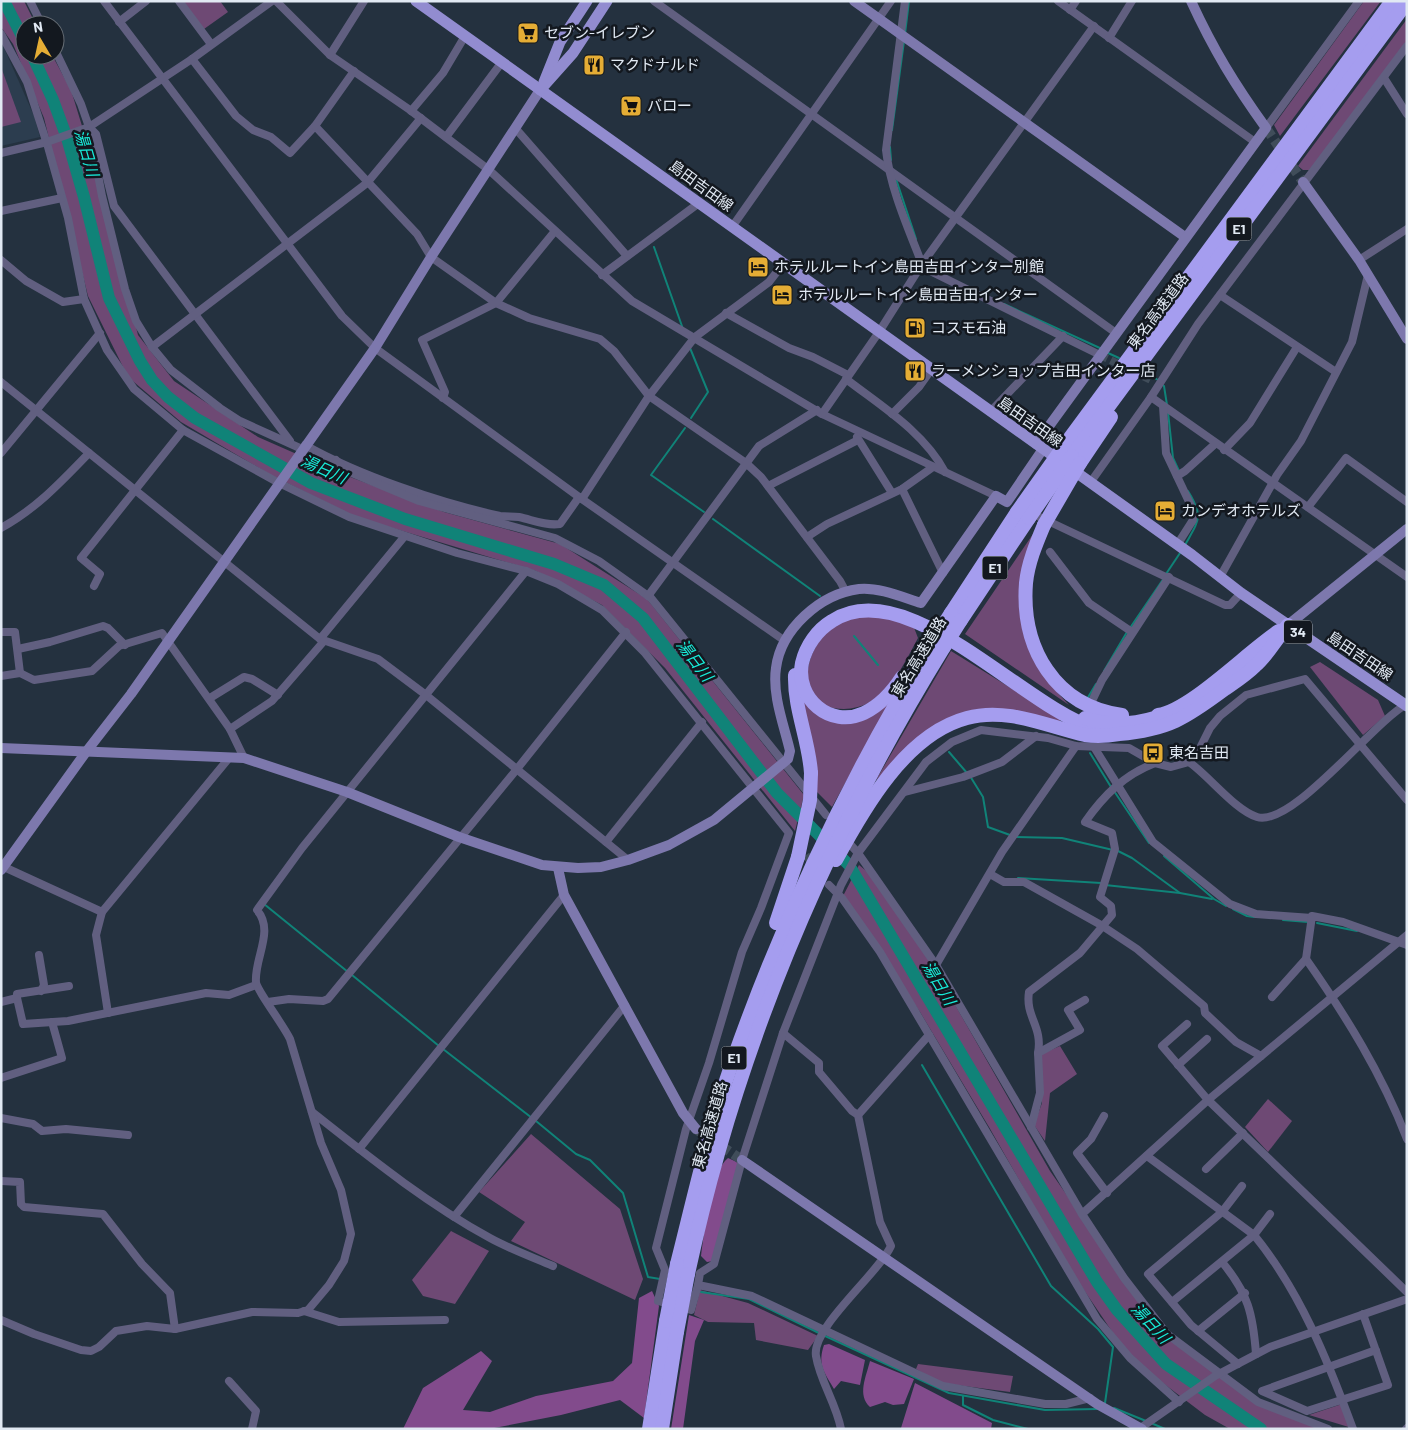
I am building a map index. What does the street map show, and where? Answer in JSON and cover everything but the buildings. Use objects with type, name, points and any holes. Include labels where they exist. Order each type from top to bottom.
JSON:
[{"type":"highway","name":"東名高速道路","points":[[1071,456],[1392,1]]},
{"type":"highway","name":"東名高速道路","points":[[953,614],[982,565],[1071,456],[1407,2]]},
{"type":"highway","points":[[1071,456],[1028,569],[1026,605],[1031,636],[1044,668],[1069,694],[1094,709],[1125,716],[1166,714]]},
{"type":"highway","name":"東名高速道路","points":[[649,1429],[677,1264],[702,1164],[732,1064],[816,867],[838,832],[873,743],[953,614],[1023,515]]},
{"type":"highway","points":[[816,867],[810,800],[811,773],[809,749],[795,685],[798,658],[808,635],[817,624],[838,610],[856,605],[885,605],[923,618],[1076,716],[1092,721],[1129,723],[1149,720],[1166,714],[1204,690],[1264,640],[1288,625]]},
{"type":"highway","points":[[934,643],[890,693],[864,713],[850,716],[831,715],[816,706],[806,693],[802,682],[802,665],[814,637],[828,624],[844,614],[866,610],[880,610],[916,621],[945,636],[1069,719],[1094,729],[1124,734]]},
{"type":"highway","points":[[816,867],[838,832],[858,820],[892,773],[916,748],[954,723],[976,716],[997,714],[1025,718],[1088,735],[1124,734],[1161,728],[1197,711],[1256,666],[1288,625]]},
{"type":"highway","name":"東名高速道路","points":[[662,1429],[688,1274],[707,1192],[748,1055],[788,950],[816,867]]},
{"type":"main road","name":"島田吉田線","points":[[416,1],[1192,555],[1241,593],[1406,705]]},
{"type":"main road","points":[[540,90],[560,42],[587,1]]},
{"type":"main road","points":[[540,90],[573,54],[607,1]]},
{"type":"street","points":[[30,1],[37,15]]},
{"type":"street","points":[[104,1],[342,316],[375,348],[580,498],[785,641]]},
{"type":"street","points":[[119,22],[146,1]]},
{"type":"street","points":[[179,1],[211,44]]},
{"type":"street","points":[[1,153],[48,141],[87,128],[274,1],[330,55],[421,118],[489,170],[632,301],[854,431],[1161,573],[1225,605],[1230,605],[1241,593]]},
{"type":"street","points":[[330,55],[364,1]]},
{"type":"street","points":[[654,1],[1116,333]]},
{"type":"street","points":[[854,1],[1185,237]]},
{"type":"street","points":[[732,227],[891,1]]},
{"type":"street","points":[[905,1],[904,37],[886,150],[891,173],[922,264],[1063,336],[1103,352]]},
{"type":"street","points":[[1058,1],[1255,142]]},
{"type":"street","points":[[1070,10],[1076,1]]},
{"type":"street","points":[[1110,38],[1132,1]]},
{"type":"street","points":[[1191,1],[1209,42],[1232,81],[1266,128]]},
{"type":"street","points":[[1007,502],[1040,447],[1116,333],[1359,1]]},
{"type":"street","points":[[648,596],[760,446],[819,412],[847,377],[879,332],[922,264],[1094,26]]},
{"type":"street","points":[[1,34],[27,82],[48,141],[68,218],[84,299],[107,350],[134,389],[183,430],[279,483],[349,517],[404,537],[526,571],[580,595],[602,610],[626,632],[755,787],[837,895],[842,898],[880,952],[1096,1319],[1130,1358],[1179,1402]]},
{"type":"street","points":[[411,111],[443,73],[465,36]]},
{"type":"street","points":[[1090,483],[1220,295],[1407,46]]},
{"type":"street","points":[[192,58],[236,116],[254,130],[271,137],[290,153],[315,126],[354,71]]},
{"type":"street","points":[[446,137],[502,62]]},
{"type":"street","points":[[62,65],[78,96],[125,288],[136,321],[152,347],[171,370],[240,421],[303,448],[440,500],[502,516],[517,516],[556,525],[560,524],[580,498],[649,396],[686,350],[692,337],[769,282],[783,264]]},
{"type":"street","points":[[1384,78],[1407,114]]},
{"type":"street","points":[[102,912],[2,868],[86,752],[132,694],[166,642],[375,348],[540,90]]},
{"type":"street","points":[[152,347],[367,183],[421,118]]},
{"type":"street","points":[[315,126],[417,234],[431,258],[496,303],[529,318],[600,339],[614,351],[649,396],[746,463],[768,486],[840,581],[846,592]]},
{"type":"street","points":[[87,128],[96,134],[114,206],[291,443]]},
{"type":"street","points":[[516,128],[626,256]]},
{"type":"street","points":[[1303,182],[1359,260],[1407,339]]},
{"type":"street","points":[[1,211],[62,198]]},
{"type":"street","points":[[602,275],[699,203]]},
{"type":"street","points":[[1359,260],[1407,229]]},
{"type":"street","points":[[443,398],[445,392],[422,340],[496,303],[555,231]]},
{"type":"street","points":[[1,260],[26,281],[63,302],[84,299]]},
{"type":"street","points":[[1220,577],[1278,474],[1301,441],[1352,342],[1368,275]]},
{"type":"street","points":[[1220,295],[1336,372]]},
{"type":"street","points":[[726,313],[789,348],[813,356],[847,377],[922,441],[938,460],[945,473]]},
{"type":"street","points":[[1,453],[100,333]]},
{"type":"street","points":[[990,412],[1063,336]]},
{"type":"street","points":[[1224,450],[1250,422],[1297,347]]},
{"type":"street","points":[[892,414],[919,387],[931,370]]},
{"type":"street","points":[[1151,380],[1160,383]]},
{"type":"street","points":[[1,382],[134,491],[322,640],[378,659],[426,695],[628,860]]},
{"type":"street","points":[[1150,398],[1407,577]]},
{"type":"street","points":[[1163,406],[1166,453],[1180,474],[1192,508],[1193,520],[1178,545]]},
{"type":"street","points":[[94,586],[100,574],[81,558],[183,430]]},
{"type":"street","points":[[854,431],[892,493]]},
{"type":"street","points":[[768,486],[858,440]]},
{"type":"street","points":[[1180,474],[1215,444]]},
{"type":"street","points":[[1,528],[22,517],[60,484],[89,453]]},
{"type":"street","points":[[1308,507],[1346,458],[1407,502]]},
{"type":"street","points":[[336,460],[347,470],[419,501],[555,538],[599,561],[648,596],[695,650],[737,706],[857,855],[936,965],[1082,1214],[1124,1278],[1167,1334],[1217,1375],[1258,1402],[1328,1429]]},
{"type":"street","points":[[807,537],[827,524],[902,489],[933,467]]},
{"type":"street","points":[[902,489],[943,573]]},
{"type":"street","points":[[1,748],[244,758],[347,792],[460,837],[558,868],[601,867],[628,860],[669,845],[714,820],[784,763],[790,751],[777,695],[776,668],[785,641],[810,611],[827,599],[846,592],[859,589],[876,590],[921,603],[996,496]]},
{"type":"street","points":[[555,538],[556,525]]},
{"type":"street","points":[[1288,625],[1407,529]]},
{"type":"street","points":[[230,729],[278,695],[404,537]]},
{"type":"street","points":[[1050,552],[1089,603],[1129,631]]},
{"type":"street","points":[[1,1320],[34,1334],[81,1350],[91,1351],[99,1347],[116,1331],[147,1326],[175,1329],[252,1312],[298,1313],[308,1310],[333,1278],[344,1261],[351,1234],[341,1190],[321,1143],[290,1039],[283,1024],[256,985],[255,973],[264,930],[261,915],[257,910],[347,792],[526,571]]},
{"type":"street","points":[[1092,701],[1129,631],[1169,577]]},
{"type":"street","points":[[18,649],[50,642],[103,626],[108,628],[124,644]]},
{"type":"street","points":[[1,632],[15,632],[20,673]]},
{"type":"street","points":[[268,1002],[289,999],[323,1001],[352,969],[517,769],[626,632]]},
{"type":"street","points":[[1,676],[20,673],[34,680],[92,671],[110,653],[124,644],[162,633],[166,642],[210,698],[230,729],[244,758]]},
{"type":"street","points":[[210,698],[244,677],[252,679],[278,695]]},
{"type":"street","points":[[789,833],[761,908],[742,952],[708,1064],[688,1121],[656,1248],[665,1270],[658,1301],[691,1310],[700,1273],[714,1264],[742,1160],[783,1032],[841,885],[857,855],[926,762],[952,742],[981,730],[1036,736],[1076,746],[1129,748],[1155,763],[1170,767],[1188,762],[1198,752],[1210,728],[1220,716],[1246,695],[1306,679],[1407,800]]},
{"type":"street","points":[[1188,762],[1244,810],[1258,817],[1268,817],[1281,812],[1308,793],[1360,744],[1406,705]]},
{"type":"street","points":[[606,842],[702,722]]},
{"type":"street","points":[[905,792],[964,777],[1002,762],[1036,736]]},
{"type":"street","points":[[936,965],[1015,832],[1076,746]]},
{"type":"street","points":[[1094,747],[1116,786],[1153,842],[1230,904],[1256,914],[1312,918],[1312,916],[1343,922],[1402,942]]},
{"type":"street","points":[[108,1013],[96,934],[102,912],[229,758]]},
{"type":"street","points":[[1031,1127],[1040,1093],[1038,1053],[1040,1038],[1027,1004],[1029,992],[1080,953],[1101,925],[1112,914],[1111,906],[1100,897],[1114,852],[1112,833],[1085,822],[1116,786],[1138,770],[1155,763]]},
{"type":"street","points":[[558,868],[564,895],[688,1121],[696,1129]]},
{"type":"street","points":[[990,874],[1004,882],[1024,882],[1101,925],[1137,949],[1204,1006],[1205,1013],[1236,1042],[1261,1056]]},
{"type":"street","points":[[359,1149],[564,895]]},
{"type":"street","points":[[1272,997],[1306,959],[1312,918]]},
{"type":"street","points":[[1082,1214],[1208,1100],[1402,942]]},
{"type":"street","points":[[39,955],[44,985],[41,990]]},
{"type":"street","points":[[1306,959],[1333,997],[1390,1097],[1407,1138]]},
{"type":"street","points":[[70,986],[17,994],[23,1024],[52,1022],[108,1013],[206,993],[229,995],[256,985]]},
{"type":"street","points":[[1,1002],[17,998]]},
{"type":"street","points":[[1038,1053],[1080,1030],[1068,1010],[1085,1000]]},
{"type":"street","points":[[454,1217],[625,1005]]},
{"type":"street","points":[[1,1078],[62,1058],[52,1022]]},
{"type":"street","points":[[1188,1024],[1162,1046],[1208,1100],[1407,1292]]},
{"type":"street","points":[[783,1032],[819,1063],[819,1072],[852,1112],[858,1115]]},
{"type":"street","points":[[858,1115],[929,1035]]},
{"type":"street","points":[[1178,1064],[1207,1039]]},
{"type":"street","points":[[312,1112],[412,1190],[454,1217],[491,1239],[553,1266]]},
{"type":"street","points":[[841,1429],[815,1353],[820,1339],[837,1310],[885,1258],[891,1246],[880,1222],[858,1115]]},
{"type":"street","points":[[1104,1116],[1091,1139],[1077,1153],[1107,1193]]},
{"type":"street","points":[[1,1118],[33,1124],[42,1131],[66,1130],[128,1135]]},
{"type":"street","points":[[1206,1169],[1243,1133]]},
{"type":"street","points":[[1147,1156],[1254,1235],[1289,1286],[1313,1331],[1353,1429]]},
{"type":"street","points":[[742,1160],[1090,1398],[1141,1428],[1217,1375],[1256,1354],[1313,1331],[1407,1299]]},
{"type":"street","points":[[1,1180],[20,1182],[21,1204],[24,1206],[103,1214],[142,1264],[170,1293],[175,1329]]},
{"type":"street","points":[[1238,1364],[1198,1331],[1148,1274],[1222,1212],[1242,1186]]},
{"type":"street","points":[[1172,1302],[1254,1235],[1270,1214]]},
{"type":"street","points":[[1222,1262],[1245,1293],[1254,1323],[1256,1354]]},
{"type":"street","points":[[698,1285],[735,1291],[752,1296],[943,1386],[1045,1404],[1066,1404],[1090,1398]]},
{"type":"street","points":[[1198,1331],[1245,1293]]},
{"type":"street","points":[[304,1311],[339,1322],[445,1320]]},
{"type":"street","points":[[1364,1314],[1388,1385],[1343,1402],[1307,1411],[1262,1391],[1376,1350]]},
{"type":"street","points":[[229,1381],[256,1411],[252,1429]]},
{"type":"shaded area","points":[[1,1],[24,1],[31,15],[15,15],[15,49],[1,27]]},
{"type":"shaded area","points":[[183,1],[220,1],[228,12],[204,29]]},
{"type":"shaded area","points":[[1364,1],[1381,1],[1280,136],[1274,125]]},
{"type":"shaded area","points":[[1407,19],[1407,41],[1310,170],[1303,170],[1298,166]]},
{"type":"shaded area","points":[[1,41],[34,116],[40,137],[1,146]]},
{"type":"shaded area","points":[[22,65],[57,65],[71,90],[101,188],[138,335],[174,381],[258,437],[342,474],[444,512],[560,544],[647,599],[804,795],[795,831],[665,668],[602,605],[536,571],[356,517],[271,475],[181,422],[128,377],[88,296],[44,118]]},
{"type":"shaded area","points":[[1,67],[21,122],[1,127]]},
{"type":"shaded area","points":[[1033,534],[1031,654],[1055,690],[1069,705],[965,634]]},
{"type":"shaded area","points":[[866,614],[913,625],[918,638],[904,664],[886,690],[870,702],[858,707],[844,709],[825,705],[814,697],[808,684],[808,669],[813,653],[821,638],[833,626],[847,617]]},
{"type":"shaded area","points":[[951,651],[1061,719],[1058,723],[1006,712],[924,735],[876,780]]},
{"type":"shaded area","points":[[1320,662],[1378,700],[1385,716],[1363,735],[1310,667]]},
{"type":"shaded area","points":[[802,697],[823,716],[890,702],[832,807],[816,791]]},
{"type":"shaded area","points":[[859,865],[874,877],[934,968],[1050,1171],[1120,1271],[1185,1350],[1266,1405],[1322,1429],[1230,1429],[1205,1415],[1130,1358],[1069,1268],[989,1127],[920,1012],[842,898]]},
{"type":"shaded area","points":[[1060,1046],[1077,1074],[1050,1093],[1045,1141],[1034,1125],[1042,1103],[1039,1055]]},
{"type":"shaded area","points":[[1268,1099],[1292,1121],[1268,1152],[1245,1127]]},
{"type":"shaded area","points":[[531,1134],[620,1209],[643,1279],[635,1300],[511,1241],[525,1222],[479,1192]]},
{"type":"shaded area","points":[[728,1158],[739,1163],[713,1261],[707,1262],[701,1256],[709,1204],[717,1176]]},
{"type":"shaded area","points":[[451,1231],[489,1251],[455,1304],[423,1296],[412,1280]]},
{"type":"shaded area","points":[[700,1290],[748,1303],[818,1336],[808,1350],[756,1340],[754,1323],[708,1322],[694,1315]]},
{"type":"shaded area","points":[[652,1291],[659,1306],[644,1418],[620,1400],[561,1415],[489,1429],[403,1429],[423,1388],[481,1351],[492,1361],[463,1410],[490,1412],[536,1396],[613,1381],[632,1363],[639,1298]]},
{"type":"shaded area","points":[[689,1315],[704,1320],[695,1341],[683,1429],[671,1429]]},
{"type":"shaded area","points":[[829,1344],[865,1360],[860,1385],[841,1381],[834,1389],[823,1369],[821,1358],[824,1345]]},
{"type":"shaded area","points":[[870,1361],[914,1379],[904,1404],[893,1405],[885,1402],[870,1407],[866,1402],[863,1391]]},
{"type":"shaded area","points":[[918,1364],[1013,1376],[1010,1392],[941,1383],[916,1369]]},
{"type":"shaded area","points":[[915,1383],[992,1423],[991,1429],[898,1429],[901,1428]]},
{"type":"shaded area","points":[[1342,1404],[1352,1428],[1309,1415]]},
{"type":"waterway","name":"湯日川","points":[[4,1],[15,22]]},
{"type":"waterway","points":[[905,34],[909,1]]},
{"type":"waterway","points":[[892,130],[904,41]]},
{"type":"waterway","name":"湯日川","points":[[37,65],[53,100],[67,138],[109,298],[140,361],[152,380],[168,397],[195,418],[311,483],[405,519],[554,564],[604,585],[643,618],[777,793],[849,865],[1097,1282],[1117,1310],[1166,1364],[1261,1429]]},
{"type":"waterway","points":[[890,147],[891,160]]},
{"type":"waterway","points":[[896,179],[916,239]]},
{"type":"waterway","points":[[654,247],[683,329]]},
{"type":"waterway","points":[[926,261],[933,269]]},
{"type":"waterway","points":[[1004,304],[1102,349]]},
{"type":"waterway","points":[[690,348],[708,392],[691,418]]},
{"type":"waterway","points":[[1108,353],[1119,358]]},
{"type":"waterway","points":[[1143,371],[1158,380]]},
{"type":"waterway","points":[[1161,384],[1164,386],[1167,405]]},
{"type":"waterway","points":[[1168,412],[1173,458],[1179,471]]},
{"type":"waterway","points":[[685,428],[651,475],[704,512]]},
{"type":"waterway","points":[[1185,545],[1194,530],[1198,518],[1196,507],[1188,491]]},
{"type":"waterway","points":[[713,519],[820,596]]},
{"type":"waterway","points":[[1166,574],[1180,553]]},
{"type":"waterway","points":[[1130,628],[1164,578]]},
{"type":"waterway","points":[[1104,671],[1127,632]]},
{"type":"waterway","points":[[854,636],[878,665]]},
{"type":"waterway","points":[[1087,699],[1096,684]]},
{"type":"waterway","points":[[949,752],[967,773]]},
{"type":"waterway","points":[[1090,753],[1111,787]]},
{"type":"waterway","points":[[970,776],[983,797],[988,827],[1010,835]]},
{"type":"waterway","points":[[1114,791],[1149,843]]},
{"type":"waterway","points":[[1014,837],[1062,838],[1113,850]]},
{"type":"waterway","points":[[1118,851],[1132,858],[1180,893]]},
{"type":"waterway","points":[[1164,856],[1214,899],[1226,906]]},
{"type":"waterway","points":[[1018,878],[1101,883]]},
{"type":"waterway","points":[[1105,885],[1180,893],[1212,899]]},
{"type":"waterway","points":[[264,904],[348,972]]},
{"type":"waterway","points":[[1233,909],[1247,916],[1254,917]]},
{"type":"waterway","points":[[1283,920],[1308,922]]},
{"type":"waterway","points":[[1317,923],[1357,931]]},
{"type":"waterway","points":[[352,975],[439,1046]]},
{"type":"waterway","points":[[443,1049],[532,1118]]},
{"type":"waterway","points":[[922,1065],[1051,1286],[1098,1329],[1113,1347],[1105,1403]]},
{"type":"waterway","points":[[536,1121],[576,1154],[590,1160],[623,1193],[648,1277],[660,1279]]},
{"type":"waterway","points":[[701,1292],[749,1299],[819,1333]]},
{"type":"waterway","points":[[823,1335],[949,1393],[1045,1410],[1097,1409]]},
{"type":"waterway","points":[[963,1396],[963,1405],[993,1420],[1028,1429]]},
{"type":"waterway","points":[[1114,1408],[1146,1421]]},
{"type":"waterway","points":[[1151,1423],[1165,1429]]},
{"type":"tunnel","points":[[1266,128],[1303,182]]},
{"type":"tunnel","points":[[1100,355],[1151,380]]},
{"type":"tunnel","points":[[806,855],[814,866]]},
{"type":"tunnel","points":[[696,1129],[742,1160]]},
{"type":"place","name":"セブン-イレブン","points":[[528,33]]},
{"type":"place","name":"マクドナルド","points":[[594,65]]},
{"type":"place","name":"バロー","points":[[631,106]]},
{"type":"place","name":"ホテルルートイン島田吉田インター別館","points":[[758,267]]},
{"type":"place","name":"ホテルルートイン島田吉田インター","points":[[782,295]]},
{"type":"place","name":"コスモ石油","points":[[915,328]]},
{"type":"place","name":"ラーメンショップ吉田インター店","points":[[915,371]]},
{"type":"place","name":"カンデオホテルズ","points":[[1165,511]]},
{"type":"place","name":"東名吉田","points":[[1153,753]]}]
